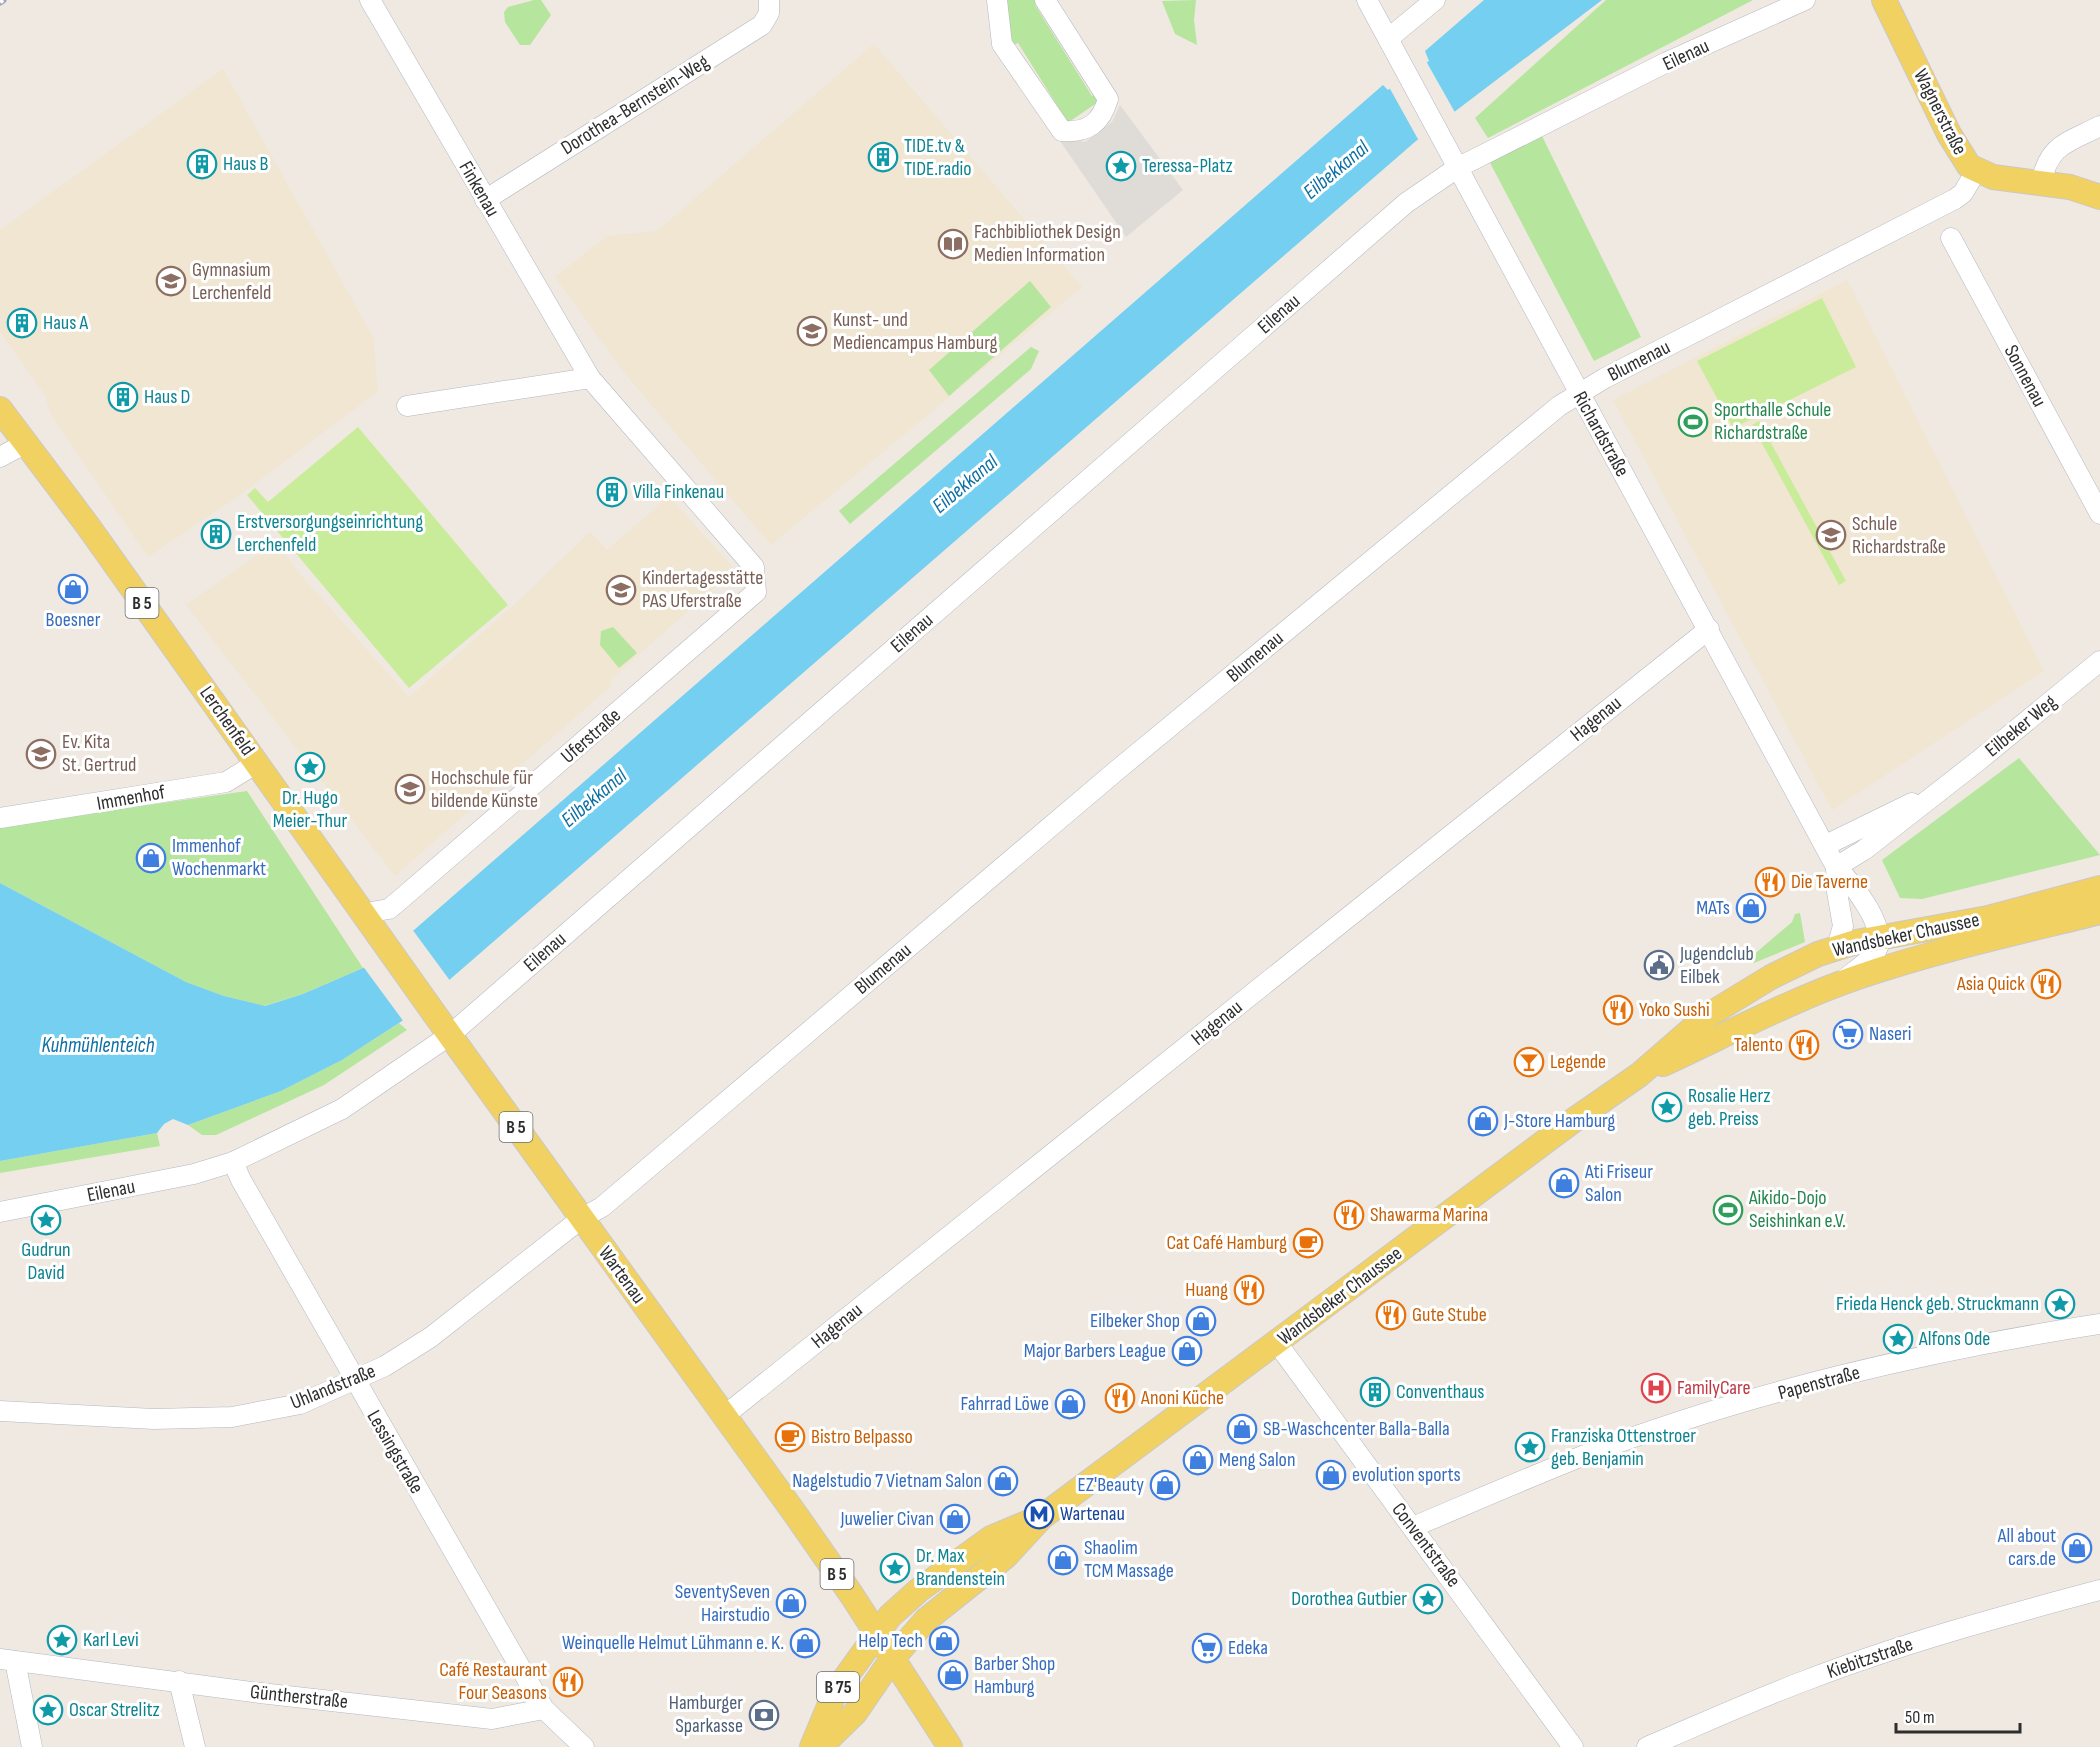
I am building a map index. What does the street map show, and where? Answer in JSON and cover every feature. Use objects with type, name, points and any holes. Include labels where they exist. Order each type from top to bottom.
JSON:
[{"type":"main road","name":"Wagnerstraße","points":[[1884,0],[1960,155],[1976,171],[2006,179],[2070,187],[2100,197]]},
{"type":"main road","name":"Lerchenfeld","points":[[0,409],[257,763],[450,1035]]},
{"type":"main road","name":"Wandsbeker Chaussee","points":[[892,1659],[926,1620],[1006,1556],[1042,1517],[1574,1120],[1639,1075],[1707,1016],[1771,977],[1837,948],[1878,938],[1988,918],[2100,888]]},
{"type":"main road","name":"Wandsbeker Chaussee","points":[[1639,1075],[1763,1016],[1892,966],[2100,912]]},
{"type":"main road","name":"Wartenau","points":[[450,1035],[829,1561],[876,1633]]},
{"type":"main road","name":"Wandsbeker Chaussee","points":[[876,1633],[890,1616],[919,1590],[991,1539],[1042,1517]]},
{"type":"main road","name":"B 5","points":[[876,1633],[950,1747]]},
{"type":"main road","name":"B 75","points":[[812,1747],[835,1692],[876,1633]]},
{"type":"main road","name":"B 75","points":[[820,1747],[855,1713],[892,1659]]},
{"type":"street","name":"Finkenau","points":[[370,0],[590,378],[754,567],[756,592]]},
{"type":"street","name":"Dorothea-Bernstein-Weg","points":[[486,200],[762,25],[769,13],[769,0]]},
{"type":"street","points":[[997,0],[1002,44],[1062,131],[1079,132],[1094,125],[1104,114],[1108,99],[1044,0]]},
{"type":"street","name":"Richardstraße","points":[[1367,0],[1836,867],[1857,887],[1878,938]]},
{"type":"street","points":[[1389,38],[1435,0]]},
{"type":"street","name":"Eilenau","points":[[0,1212],[194,1174],[233,1162],[342,1109],[450,1035],[1406,202],[1457,168],[1667,63],[1805,0]]},
{"type":"street","points":[[2041,183],[2047,160],[2055,150],[2100,126]]},
{"type":"street","name":"Blumenau","points":[[582,1218],[602,1207],[1125,764],[1537,423],[1605,378],[1935,211],[1963,193],[1976,171]]},
{"type":"street","name":"Sonnenau","points":[[1951,238],[2100,514]]},
{"type":"street","points":[[407,406],[590,378]]},
{"type":"street","points":[[0,457],[26,443]]},
{"type":"street","name":"Uferstraße","points":[[364,913],[389,909],[756,592]]},
{"type":"street","name":"Hagenau","points":[[724,1416],[1709,629]]},
{"type":"street","name":"Eilbeker Weg","points":[[1836,867],[1864,850],[2100,661]]},
{"type":"street","name":"Immenhof","points":[[0,818],[226,782],[257,763]]},
{"type":"street","name":"Eilbeker Weg","points":[[1826,845],[1942,789]]},
{"type":"street","name":"Richardstraße","points":[[1836,867],[1837,892],[1844,926],[1837,948]]},
{"type":"street","points":[[1839,985],[1872,955],[1878,946],[1878,938]]},
{"type":"street","name":"Lessingstraße","points":[[233,1162],[353,1380],[544,1709]]},
{"type":"street","name":"Uhlandstraße","points":[[0,1411],[154,1419],[232,1417],[300,1404],[386,1366],[431,1337],[582,1218]]},
{"type":"street","name":"Papenstraße","points":[[1413,1527],[1587,1455],[1702,1416],[1845,1374],[1994,1341],[2100,1324]]},
{"type":"street","name":"Conventstraße","points":[[1277,1343],[1574,1747]]},
{"type":"street","name":"Kiebitzstraße","points":[[1647,1747],[1755,1700],[1840,1668],[1924,1640],[2100,1590]]},
{"type":"street","points":[[7,1660],[32,1747]]},
{"type":"street","name":"Güntherstraße","points":[[7,1660],[492,1719],[544,1709]]},
{"type":"street","points":[[179,1681],[195,1747]]},
{"type":"street","points":[[544,1709],[584,1747]]},
{"type":"shaded area","name":"Kunst- und Mediencampus Hamburg","points":[[874,44],[1082,287],[771,545],[626,375],[555,277],[607,236],[657,231]]},
{"type":"shaded area","name":"Gymnasium Lerchenfeld","points":[[223,69],[373,337],[378,391],[240,495],[148,557],[51,415],[45,395],[0,332],[0,230]]},
{"type":"shaded area","name":"Teressa-Platz","points":[[1120,105],[1183,190],[1126,237],[1058,138],[1085,142],[1112,122]]},
{"type":"shaded area","name":"Schule Richardstraße","points":[[1847,280],[2044,671],[1832,810],[1613,400]]},
{"type":"shaded area","name":"Hochschule für bildende Künste","points":[[669,496],[735,570],[611,679],[612,685],[395,876],[186,605],[276,542],[300,574],[409,697],[514,605],[590,532],[607,550]]},
{"type":"green space","points":[[541,0],[551,15],[530,45],[520,45],[505,22],[504,12],[508,7]]},
{"type":"green space","points":[[1004,0],[1039,0],[1035,5],[1092,96],[1097,93],[1101,100],[1063,126],[1057,119],[1062,113],[1018,43],[1011,46]]},
{"type":"green space","points":[[1196,0],[1194,20],[1197,45],[1175,34],[1162,1]]},
{"type":"green space","points":[[1606,0],[1753,0],[1488,138],[1475,118]]},
{"type":"green space","points":[[1540,132],[1641,337],[1594,361],[1487,157]]},
{"type":"green space","points":[[1030,281],[1051,307],[949,396],[929,370]]},
{"type":"green space","points":[[1822,298],[1856,367],[1733,428],[1697,361]]},
{"type":"green space","points":[[1031,347],[1039,351],[1031,369],[850,524],[839,511]]},
{"type":"green space","points":[[1759,421],[1846,581],[1839,585],[1752,425]]},
{"type":"green space","points":[[358,427],[508,605],[409,688],[247,495],[255,488],[268,502]]},
{"type":"green space","points":[[613,627],[637,653],[619,668],[600,645],[601,631]]},
{"type":"green space","points":[[2019,758],[2100,855],[1922,899],[1900,898],[1882,860]]},
{"type":"green space","points":[[247,791],[363,968],[303,994],[264,1006],[224,996],[186,982],[0,883],[0,826]]},
{"type":"green space","points":[[1800,913],[1805,942],[1754,963],[1751,957],[1792,922],[1795,914]]},
{"type":"green space","points":[[399,1023],[407,1030],[324,1085],[216,1135],[202,1135],[188,1125],[281,1091],[342,1060]]},
{"type":"green space","points":[[157,1133],[160,1146],[0,1173],[0,1161]]},
{"type":"water","points":[[1484,0],[1602,0],[1416,141],[402,1021],[342,1060],[281,1091],[188,1125],[173,1119],[164,1124],[157,1133],[0,1161],[0,883],[186,982],[224,996],[265,1006],[303,994],[363,968],[414,930],[1383,85],[1388,90],[1429,61],[1425,51]]},
{"type":"pier","points":[[1426,61],[1457,116],[1419,141],[1389,87]]},
{"type":"pier","points":[[412,929],[451,982],[404,1022],[362,965]]},
{"type":"place","name":"TIDE.tv & TIDE.radio","points":[[883,157]]},
{"type":"place","name":"Haus B","points":[[202,164]]},
{"type":"place","name":"Teressa-Platz","points":[[1121,166]]},
{"type":"place","name":"Fachbibliothek Design Medien Information","points":[[953,244]]},
{"type":"place","name":"Gymnasium Lerchenfeld","points":[[171,281]]},
{"type":"place","name":"Haus A","points":[[22,323]]},
{"type":"place","name":"Kunst- und Mediencampus Hamburg","points":[[812,331]]},
{"type":"place","name":"Haus D","points":[[123,397]]},
{"type":"place","name":"Sporthalle Schule Richardstraße","points":[[1693,422]]},
{"type":"place","name":"Villa Finkenau","points":[[612,492]]},
{"type":"place","name":"Erstversorgungseinrichtung Lerchenfeld","points":[[216,534]]},
{"type":"place","name":"Schule Richardstraße","points":[[1831,535]]},
{"type":"place","name":"Boesner","points":[[73,589]]},
{"type":"place","name":"Kindertagesstätte PAS Uferstraße","points":[[621,590]]},
{"type":"place","name":"Ev. Kita St. Gertrud","points":[[41,754]]},
{"type":"place","name":"Dr. Hugo Meier-Thur","points":[[310,767]]},
{"type":"place","name":"Hochschule für bildende Künste","points":[[410,789]]},
{"type":"place","name":"Immenhof Wochenmarkt","points":[[151,858]]},
{"type":"place","name":"Die Taverne","points":[[1770,882]]},
{"type":"place","name":"MATs","points":[[1751,908]]},
{"type":"place","name":"Jugendclub Eilbek","points":[[1659,965]]},
{"type":"place","name":"Asia Quick","points":[[2046,984]]},
{"type":"place","name":"Yoko Sushi","points":[[1618,1010]]},
{"type":"place","name":"Naseri","points":[[1848,1034]]},
{"type":"place","name":"Talento","points":[[1804,1045]]},
{"type":"place","name":"Legende","points":[[1529,1062]]},
{"type":"place","name":"Rosalie Herz geb. Preiss","points":[[1667,1107]]},
{"type":"place","name":"J-Store Hamburg","points":[[1483,1121]]},
{"type":"place","name":"Ati Friseur Salon","points":[[1564,1183]]},
{"type":"place","name":"Aikido-Dojo Seishinkan e.V.","points":[[1728,1210]]},
{"type":"place","name":"Shawarma Marina","points":[[1349,1215]]},
{"type":"place","name":"Gudrun David","points":[[46,1220]]},
{"type":"place","name":"Cat Café Hamburg","points":[[1308,1243]]},
{"type":"place","name":"Huang","points":[[1249,1290]]},
{"type":"place","name":"Frieda Henck geb. Struckmann","points":[[2060,1304]]},
{"type":"place","name":"Gute Stube","points":[[1391,1315]]},
{"type":"place","name":"Eilbeker Shop","points":[[1201,1321]]},
{"type":"place","name":"Alfons Ode","points":[[1898,1339]]},
{"type":"place","name":"Major Barbers League","points":[[1187,1351]]},
{"type":"place","name":"FamilyCare","points":[[1656,1388]]},
{"type":"place","name":"Conventhaus","points":[[1375,1392]]},
{"type":"place","name":"Anoni Küche","points":[[1120,1398]]},
{"type":"place","name":"Fahrrad Löwe","points":[[1070,1404]]},
{"type":"place","name":"SB-Waschcenter Balla-Balla","points":[[1242,1429]]},
{"type":"place","name":"Bistro Belpasso","points":[[790,1437]]},
{"type":"place","name":"Franziska Ottenstroer geb. Benjamin","points":[[1530,1447]]},
{"type":"place","name":"Meng Salon","points":[[1198,1460]]},
{"type":"place","name":"evolution sports","points":[[1331,1475]]},
{"type":"place","name":"Nagelstudio 7 Vietnam Salon","points":[[1003,1481]]},
{"type":"place","name":"EZ'Beauty","points":[[1165,1485]]},
{"type":"place","name":"Wartenau","points":[[1039,1514]]},
{"type":"place","name":"Juwelier Civan","points":[[955,1519]]},
{"type":"place","name":"All about cars.de","points":[[2077,1548]]},
{"type":"place","name":"Shaolim TCM Massage","points":[[1063,1560]]},
{"type":"place","name":"Dr. Max Brandenstein","points":[[895,1568]]},
{"type":"place","name":"Dorothea Gutbier","points":[[1428,1599]]},
{"type":"place","name":"SeventySeven Hairstudio","points":[[791,1603]]},
{"type":"place","name":"Karl Levi","points":[[62,1640]]},
{"type":"place","name":"Help Tech","points":[[944,1641]]},
{"type":"place","name":"Weinquelle Helmut Lühmann e. K.","points":[[805,1643]]},
{"type":"place","name":"Edeka","points":[[1207,1648]]},
{"type":"place","name":"Barber Shop Hamburg","points":[[953,1675]]},
{"type":"place","name":"Café Restaurant Four Seasons","points":[[568,1682]]},
{"type":"place","name":"Oscar Strelitz","points":[[48,1710]]},
{"type":"place","name":"Hamburger Sparkasse","points":[[764,1715]]},
{"type":"water label","name":"Eilbekkanal","points":[[1336,170]]},
{"type":"water label","name":"Eilbekkanal","points":[[965,484]]},
{"type":"water label","name":"Eilbekkanal","points":[[594,798]]},
{"type":"water label","name":"Kuhmühlenteich","points":[[98,1045]]}]
